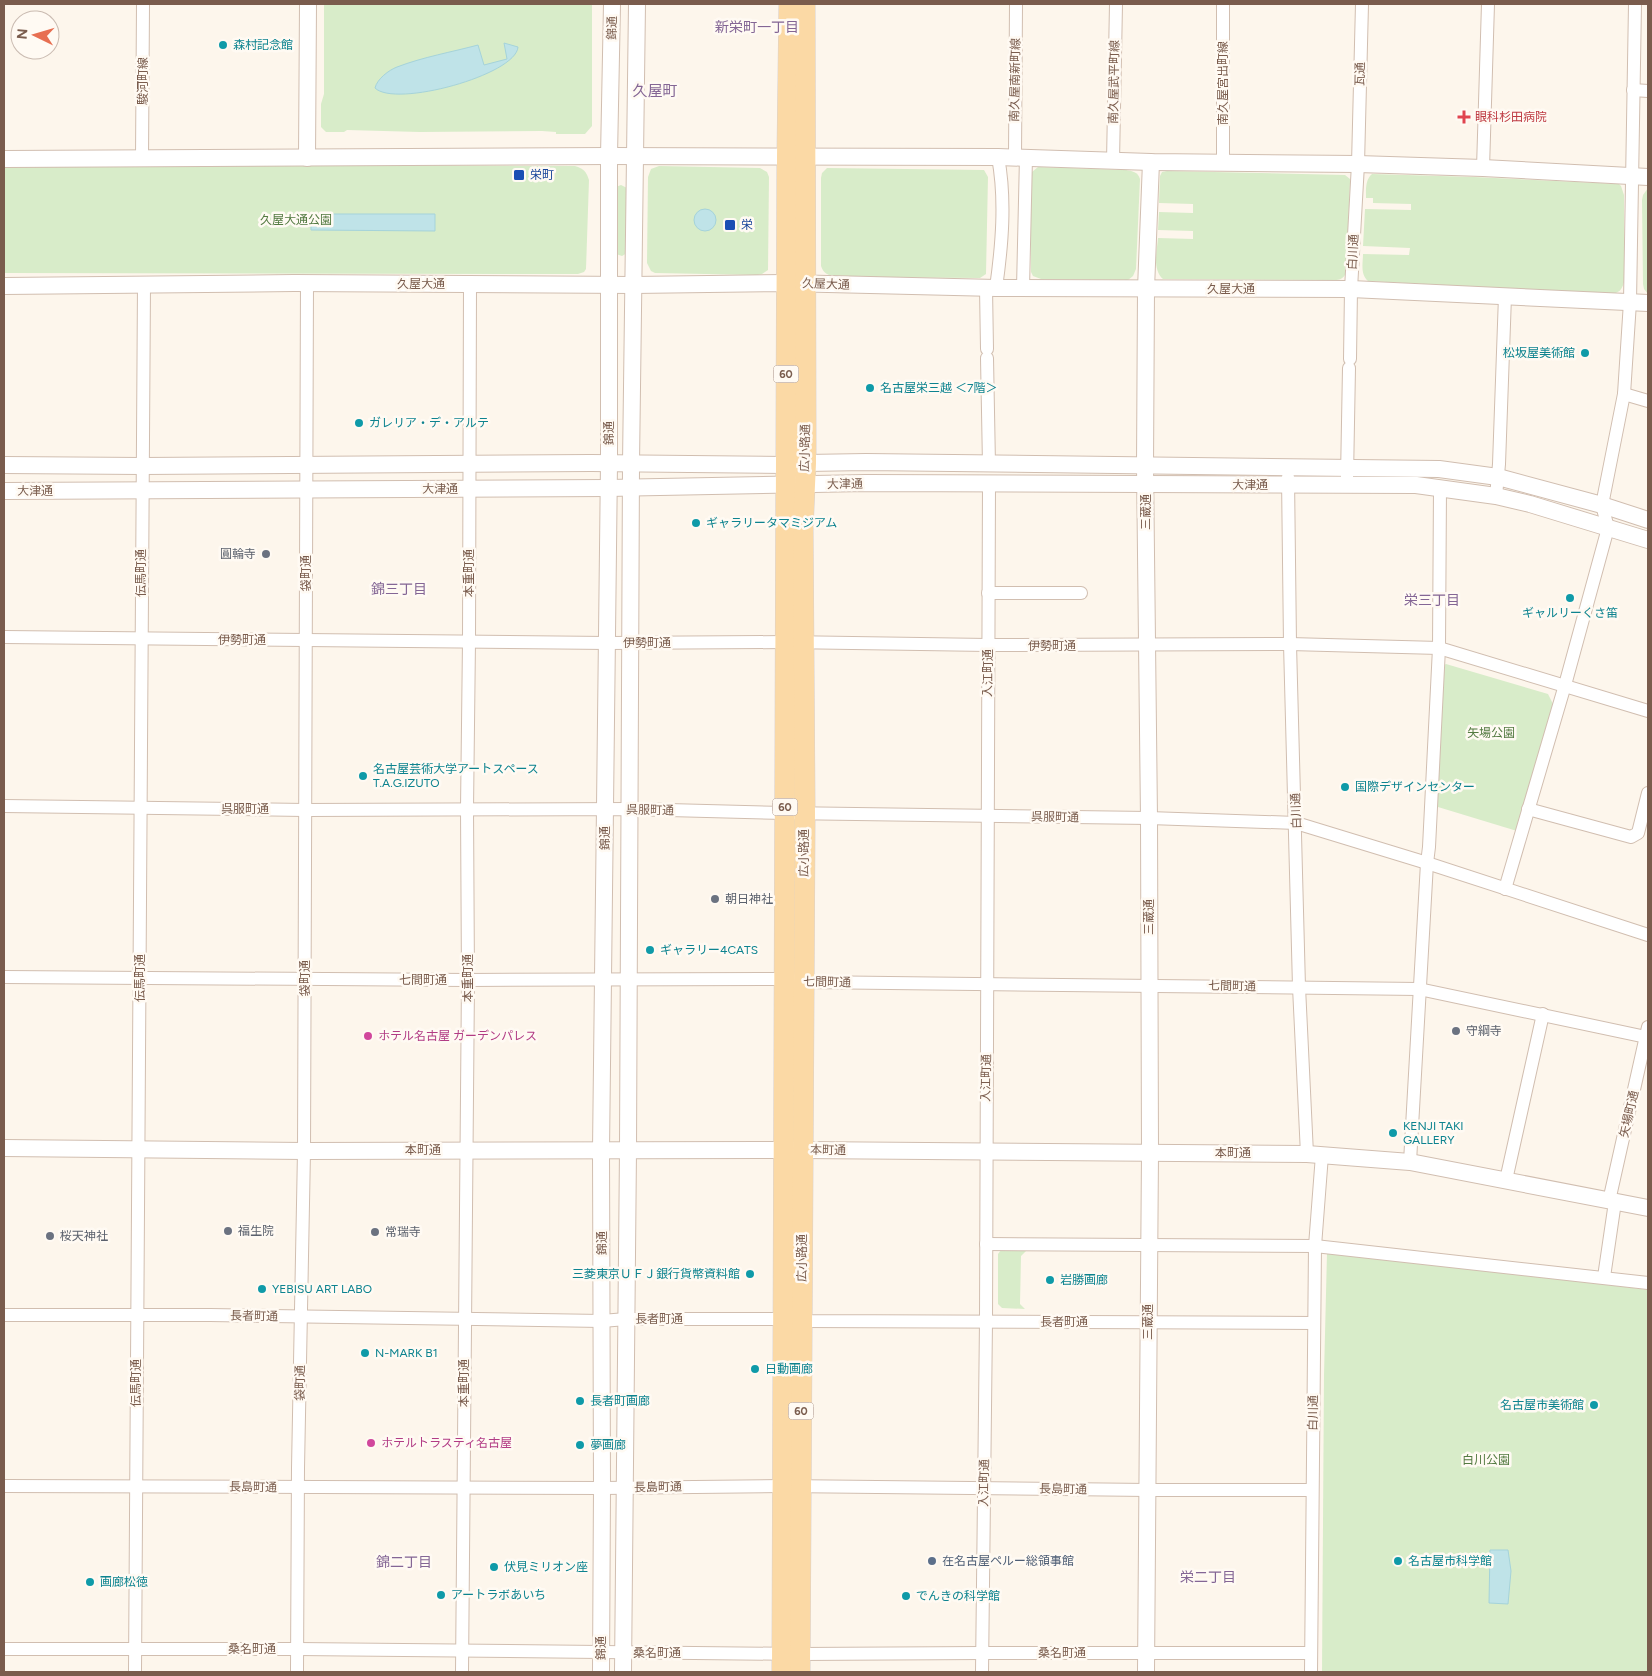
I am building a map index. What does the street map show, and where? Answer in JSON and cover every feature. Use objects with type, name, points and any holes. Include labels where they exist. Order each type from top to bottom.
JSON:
[{"type":"main road","name":"広小路通","points":[[788,4],[796,158],[806,284],[806,463],[795,485]]},
{"type":"main road","name":"広小路通","points":[[794,981],[784,814],[794,642],[795,485],[786,465],[786,283],[805,4]]},
{"type":"main road","name":"広小路通","points":[[791,1663],[794,981],[804,814],[794,642]]},
{"type":"street","name":"駿河町線","points":[[142,158],[143,4]]},
{"type":"street","points":[[307,158],[308,4]]},
{"type":"street","name":"錦通","points":[[600,1672],[602,1488],[601,1150],[609,463],[609,156],[612,4]]},
{"type":"street","name":"錦通","points":[[623,1672],[628,1150],[631,464],[637,4]]},
{"type":"street","name":"南久屋南新町線","points":[[1016,4],[1023,288]]},
{"type":"street","name":"南久屋武平町線","points":[[1112,161],[1116,4]]},
{"type":"street","name":"南久屋宮出町線","points":[[1223,4],[1224,162]]},
{"type":"street","name":"瓦通","points":[[1358,145],[1362,4]]},
{"type":"street","points":[[1483,168],[1488,4]]},
{"type":"street","points":[[1505,889],[1565,685],[1608,528],[1602,505],[1624,394],[1640,176],[1633,90],[1635,4]]},
{"type":"street","points":[[1633,90],[1648,91]]},
{"type":"street","name":"白川通","points":[[1347,484],[1351,289],[1358,145]]},
{"type":"street","points":[[4,159],[609,156],[796,158],[1020,157],[1151,162],[1358,164],[1640,176]]},
{"type":"street","points":[[989,465],[987,353],[991,288],[1001,251],[1002,180],[998,157]]},
{"type":"street","name":"三蔵通","points":[[1146,1672],[1150,1152],[1145,466],[1146,289],[1151,162]]},
{"type":"street","name":"久屋大通","points":[[4,286],[308,283],[634,285],[786,283],[991,288],[1351,289],[1648,303]]},
{"type":"street","name":"袋町通","points":[[297,1672],[304,1151],[308,283]]},
{"type":"street","name":"伝馬町通","points":[[135,1672],[144,284]]},
{"type":"street","name":"本重町通","points":[[462,1672],[468,980],[470,284]]},
{"type":"street","points":[[1496,496],[1505,296]]},
{"type":"street","points":[[1624,394],[1648,401]]},
{"type":"street","name":"大津通","points":[[4,465],[142,466],[469,463],[786,465],[806,463],[1439,469],[1498,477],[1602,505],[1648,520]]},
{"type":"street","name":"白川通","points":[[1288,467],[1290,644],[1299,987],[1315,1154],[1311,1672]]},
{"type":"street","name":"大津通","points":[[4,491],[608,488],[866,483],[1416,485],[1496,496],[1648,540]]},
{"type":"street","name":"入江町通","points":[[982,1672],[989,816],[989,484]]},
{"type":"street","points":[[1410,1162],[1439,648],[1440,488]]},
{"type":"street","points":[[988,593],[1081,593]]},
{"type":"street","name":"伊勢町通","points":[[4,637],[141,640],[607,643],[794,642],[988,646],[1290,644],[1439,648],[1648,711]]},
{"type":"street","points":[[1528,809],[1631,837],[1638,833],[1648,793]]},
{"type":"street","name":"呉服町通","points":[[4,806],[305,810],[630,809],[784,814],[1149,818],[1296,822],[1648,936]]},
{"type":"street","name":"七間町通","points":[[4,977],[794,981],[1419,988],[1543,1014],[1647,1032]]},
{"type":"street","points":[[1506,1180],[1543,1014]]},
{"type":"street","name":"矢場町通","points":[[1604,1277],[1612,1201],[1647,1032]]},
{"type":"street","name":"本町通","points":[[4,1148],[304,1151],[793,1150],[1315,1154],[1410,1162],[1648,1208]]},
{"type":"street","points":[[986,1244],[1315,1246],[1648,1283]]},
{"type":"street","name":"長者町通","points":[[4,1315],[301,1316],[602,1321],[626,1319],[1314,1323]]},
{"type":"street","name":"長島町通","points":[[4,1486],[602,1488],[792,1486],[984,1489],[1312,1490]]},
{"type":"street","name":"桑名町通","points":[[4,1649],[601,1652],[791,1663],[982,1652],[1311,1654]]},
{"type":"green space","points":[[324,4],[592,4],[592,126],[585,134],[556,134],[556,132],[542,131],[420,132],[347,130],[344,132],[326,132],[321,127],[321,104],[324,94]]},
{"type":"green space","name":"久屋大通公園","points":[[327,165],[578,167],[587,174],[589,180],[586,269],[578,274],[4,273],[4,166]]},
{"type":"green space","points":[[659,166],[760,168],[767,172],[769,177],[768,270],[757,275],[655,273],[651,271],[647,263],[648,177],[651,169]]},
{"type":"green space","points":[[1038,167],[1126,170],[1133,171],[1138,175],[1140,179],[1136,269],[1133,276],[1128,280],[1041,279],[1033,276],[1031,272],[1031,178],[1032,172]]},
{"type":"green space","points":[[827,168],[984,170],[988,177],[986,274],[980,278],[846,277],[831,276],[825,273],[821,266],[821,178],[822,173]]},
{"type":"green space","points":[[1162,172],[1345,175],[1350,179],[1350,183],[1345,275],[1340,279],[1334,280],[1163,279],[1156,265],[1158,238],[1193,239],[1193,231],[1158,230],[1159,212],[1193,213],[1193,204],[1159,203],[1160,176]]},
{"type":"green space","points":[[1372,174],[1619,184],[1624,195],[1624,282],[1622,287],[1620,291],[1611,294],[1368,281],[1363,272],[1363,254],[1409,255],[1410,248],[1363,246],[1365,209],[1411,210],[1411,204],[1373,203],[1373,198],[1366,198],[1367,182]]},
{"type":"green space","points":[[621,185],[629,189],[627,253],[622,256],[616,254],[616,187]]},
{"type":"green space","points":[[1648,188],[1648,294],[1643,284],[1642,200]]},
{"type":"green space","name":"矢場公園","points":[[1446,664],[1548,694],[1553,704],[1517,831],[1438,807],[1435,804],[1441,667]]},
{"type":"green space","points":[[1001,1250],[1027,1250],[1021,1256],[1020,1304],[1025,1309],[1002,1308],[998,1304],[998,1254]]},
{"type":"green space","name":"白川公園","points":[[1327,1253],[1648,1290],[1648,1672],[1322,1672],[1324,1375]]},
{"type":"water","points":[[504,43],[518,47],[512,58],[498,68],[477,78],[453,86],[406,94],[387,93],[375,88],[378,81],[384,75],[397,67],[427,57],[478,45],[484,65],[507,59]]},
{"type":"water","points":[[701,209],[709,209],[716,216],[716,224],[709,231],[701,231],[694,224],[694,216]]},
{"type":"water","points":[[311,214],[435,214],[435,231],[311,230]]},
{"type":"water","points":[[1490,1550],[1508,1550],[1511,1571],[1508,1604],[1489,1603]]},
{"type":"place","name":"森村記念館","points":[[223,45]]},
{"type":"place","name":"眼科杉田病院","points":[[1464,117]]},
{"type":"place","name":"栄町","points":[[519,175]]},
{"type":"place","name":"栄","points":[[730,225]]},
{"type":"place","name":"松坂屋美術館","points":[[1585,353]]},
{"type":"place","name":"名古屋栄三越 ＜7階＞","points":[[870,388]]},
{"type":"place","name":"ガレリア・デ・アルテ","points":[[359,423]]},
{"type":"place","name":"ギャラリータマミジアム","points":[[696,523]]},
{"type":"place","name":"圓輪寺","points":[[266,554]]},
{"type":"place","name":"ギャルリーくさ笛","points":[[1570,598]]},
{"type":"place","name":"名古屋芸術大学アートスペース T.A.G.IZUTO","points":[[363,776]]},
{"type":"place","name":"国際デザインセンター","points":[[1345,787]]},
{"type":"place","name":"朝日神社","points":[[715,899]]},
{"type":"place","name":"ギャラリー4CATS","points":[[650,950]]},
{"type":"place","name":"守綱寺","points":[[1456,1031]]},
{"type":"place","name":"ホテル名古屋 ガーデンパレス","points":[[368,1036]]},
{"type":"place","name":"KENJI TAKI GALLERY","points":[[1393,1133]]},
{"type":"place","name":"福生院","points":[[228,1231]]},
{"type":"place","name":"常瑞寺","points":[[375,1232]]},
{"type":"place","name":"桜天神社","points":[[50,1236]]},
{"type":"place","name":"三菱東京ＵＦＪ銀行貨幣資料館","points":[[750,1274]]},
{"type":"place","name":"岩勝画廊","points":[[1050,1280]]},
{"type":"place","name":"YEBISU ART LABO","points":[[262,1289]]},
{"type":"place","name":"N-MARK B1","points":[[365,1353]]},
{"type":"place","name":"日動画廊","points":[[755,1369]]},
{"type":"place","name":"長者町画廊","points":[[580,1401]]},
{"type":"place","name":"名古屋市美術館","points":[[1594,1405]]},
{"type":"place","name":"ホテルトラスティ名古屋","points":[[371,1443]]},
{"type":"place","name":"夢画廊","points":[[580,1445]]},
{"type":"place","name":"在名古屋ペルー総領事館","points":[[932,1561]]},
{"type":"place","name":"名古屋市科学館","points":[[1398,1561]]},
{"type":"place","name":"伏見ミリオン座","points":[[494,1567]]},
{"type":"place","name":"画廊松徳","points":[[90,1582]]},
{"type":"place","name":"アートラボあいち","points":[[441,1595]]},
{"type":"place","name":"でんきの科学館","points":[[906,1596]]},
{"type":"district","name":"新栄町一丁目","points":[[757,27]]},
{"type":"district","name":"久屋町","points":[[655,91]]},
{"type":"district","name":"錦三丁目","points":[[399,589]]},
{"type":"district","name":"栄三丁目","points":[[1432,600]]},
{"type":"district","name":"錦二丁目","points":[[404,1562]]},
{"type":"district","name":"栄二丁目","points":[[1208,1577]]}]
